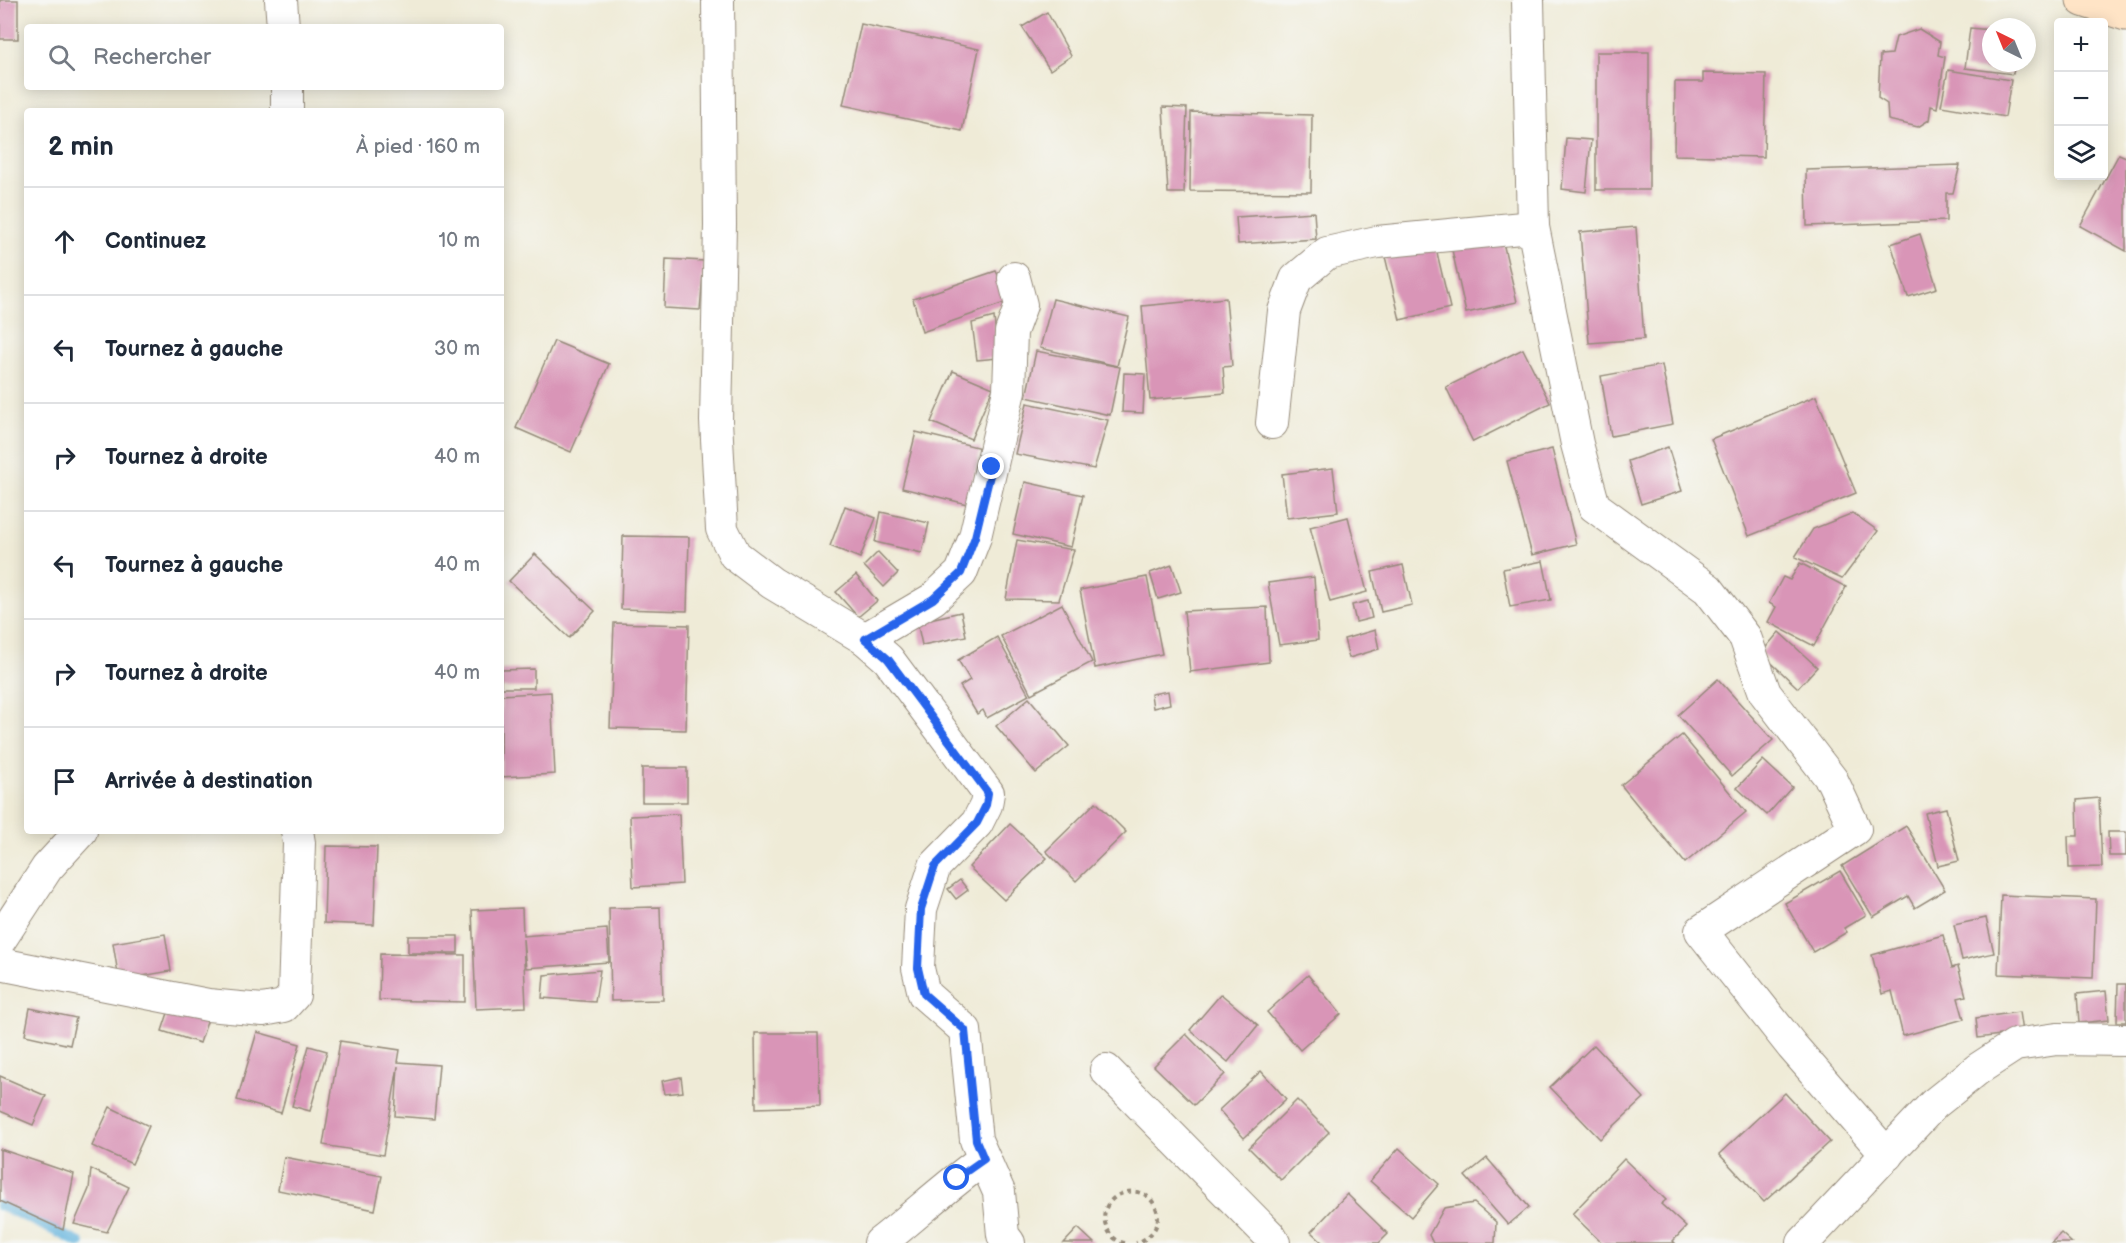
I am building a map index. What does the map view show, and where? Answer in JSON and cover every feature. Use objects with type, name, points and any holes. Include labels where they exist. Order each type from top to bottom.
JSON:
[{"type":"street","points":[[281,0],[283,24]]},
{"type":"street","points":[[718,0],[720,225],[716,421],[722,529],[735,555],[772,583],[865,639],[888,659],[988,793],[986,805],[977,823],[935,866],[921,909],[918,968],[924,994],[965,1030],[976,1140],[999,1192],[1003,1235],[1009,1243]]},
{"type":"street","points":[[1528,0],[1533,227],[1577,444],[1594,506],[1708,590],[1745,638],[1766,693],[1832,780],[1855,829],[1701,931],[1792,1046],[1887,1155]]},
{"type":"street","points":[[2083,0],[2126,14]]},
{"type":"street","points":[[287,90],[287,108]]},
{"type":"street","points":[[1272,423],[1284,311],[1296,279],[1327,253],[1377,242],[1533,227]]},
{"type":"street","points":[[865,639],[933,599],[961,573],[975,537],[1009,391],[1011,332],[1021,305],[1014,278]]},
{"type":"street","points":[[0,940],[47,868],[78,834]]},
{"type":"street","points":[[0,964],[208,1005],[263,1010],[284,1006],[294,995],[298,834]]},
{"type":"street","points":[[1803,1243],[1934,1104],[1978,1069],[2015,1045],[2057,1039],[2126,1040]]},
{"type":"street","points":[[1106,1070],[1270,1236],[1274,1243]]},
{"type":"street","points":[[880,1243],[957,1178],[984,1159]]},
{"type":"path","points":[[1125,1243],[1111,1236],[1105,1225],[1104,1213],[1108,1202],[1118,1194],[1129,1191],[1141,1192],[1150,1199],[1157,1210],[1157,1221],[1153,1233],[1144,1241],[1136,1243]]},
{"type":"building","points":[[0,0],[18,0],[18,39],[0,39]]},
{"type":"building","points":[[1047,12],[1071,56],[1050,70],[1022,27]]},
{"type":"building","points":[[861,24],[979,49],[962,131],[843,105]]},
{"type":"building","points":[[1970,28],[1982,29],[1982,70],[1965,68]]},
{"type":"building","points":[[1919,29],[1940,42],[1938,55],[1945,57],[1937,108],[1931,106],[1929,120],[1918,127],[1888,120],[1887,104],[1878,98],[1880,55],[1892,54],[1896,37]]},
{"type":"building","points":[[1596,52],[1649,52],[1649,190],[1596,190]]},
{"type":"building","points":[[1948,70],[2011,80],[2005,117],[1941,106]]},
{"type":"building","points":[[1703,73],[1766,74],[1764,157],[1674,155],[1675,82],[1703,82]]},
{"type":"building","points":[[1163,107],[1187,108],[1184,193],[1168,193]]},
{"type":"building","points":[[1191,112],[1312,115],[1311,192],[1190,191]]},
{"type":"building","points":[[1566,138],[1591,140],[1586,192],[1562,189]]},
{"type":"building","points":[[2119,154],[2126,157],[2126,251],[2080,226],[2105,180],[2108,180],[2108,174]]},
{"type":"building","points":[[1960,165],[1953,193],[1946,193],[1946,221],[1807,226],[1806,170]]},
{"type":"building","points":[[1314,212],[1316,239],[1238,244],[1236,217]]},
{"type":"building","points":[[1636,227],[1644,339],[1589,343],[1580,232]]},
{"type":"building","points":[[1920,234],[1937,288],[1908,297],[1891,244]]},
{"type":"building","points":[[1502,238],[1517,302],[1466,313],[1452,250]]},
{"type":"building","points":[[1434,240],[1450,308],[1400,320],[1384,252]]},
{"type":"building","points":[[666,259],[704,261],[700,310],[664,308]]},
{"type":"building","points":[[996,271],[1010,301],[922,332],[913,299]]},
{"type":"building","points":[[1226,298],[1232,366],[1223,367],[1225,393],[1150,400],[1142,306]]},
{"type":"building","points":[[1053,299],[1129,317],[1117,366],[1040,348]]},
{"type":"building","points":[[994,317],[998,358],[977,360],[972,323]]},
{"type":"building","points":[[554,341],[609,364],[571,452],[516,428]]},
{"type":"building","points":[[1523,349],[1550,403],[1473,442],[1446,387]]},
{"type":"building","points":[[1036,351],[1120,367],[1110,415],[1026,397]]},
{"type":"building","points":[[1662,365],[1673,424],[1611,436],[1601,376]]},
{"type":"building","points":[[953,371],[993,388],[971,439],[931,422]]},
{"type":"building","points":[[1124,373],[1145,374],[1143,413],[1122,412]]},
{"type":"building","points":[[1816,396],[1856,493],[1749,536],[1711,439]]},
{"type":"building","points":[[1027,403],[1108,420],[1094,469],[1015,454]]},
{"type":"building","points":[[916,432],[981,448],[967,504],[902,488]]},
{"type":"building","points":[[1668,447],[1682,491],[1641,504],[1628,461]]},
{"type":"building","points":[[1552,449],[1576,544],[1532,555],[1507,461]]},
{"type":"building","points":[[1333,468],[1338,512],[1287,518],[1282,474]]},
{"type":"building","points":[[1025,482],[1083,495],[1071,547],[1013,534]]},
{"type":"building","points":[[845,506],[876,518],[860,558],[830,546]]},
{"type":"building","points":[[881,512],[929,523],[922,553],[875,542]]},
{"type":"building","points":[[1853,513],[1878,531],[1842,579],[1795,557],[1813,529]]},
{"type":"building","points":[[1348,517],[1367,592],[1330,602],[1310,527]]},
{"type":"building","points":[[623,536],[689,537],[687,611],[621,609]]},
{"type":"building","points":[[1017,540],[1074,550],[1059,600],[1006,599]]},
{"type":"building","points":[[878,552],[898,573],[884,587],[864,566]]},
{"type":"building","points":[[535,554],[595,611],[569,638],[509,581]]},
{"type":"building","points":[[1543,561],[1551,600],[1510,607],[1503,569]]},
{"type":"building","points":[[1800,563],[1846,587],[1814,646],[1768,622],[1776,607],[1769,603],[1783,577],[1790,580]]},
{"type":"building","points":[[1172,565],[1181,592],[1158,599],[1150,573]]},
{"type":"building","points":[[1403,565],[1412,605],[1381,612],[1372,572]]},
{"type":"building","points":[[856,575],[877,601],[858,617],[836,592]]},
{"type":"building","points":[[1147,577],[1162,654],[1095,668],[1080,590]]},
{"type":"building","points":[[1314,577],[1318,640],[1279,645],[1268,583]]},
{"type":"building","points":[[1368,601],[1372,618],[1356,622],[1352,605]]},
{"type":"building","points":[[1062,604],[1092,662],[1031,694],[1001,636]]},
{"type":"building","points":[[1267,607],[1269,662],[1190,672],[1184,611]]},
{"type":"building","points":[[961,612],[966,636],[922,645],[917,622]]},
{"type":"building","points":[[614,623],[689,625],[686,730],[610,728]]},
{"type":"building","points":[[1375,630],[1379,649],[1349,658],[1344,639]]},
{"type":"building","points":[[1779,632],[1817,667],[1798,688],[1761,653]]},
{"type":"building","points":[[997,637],[1029,695],[987,718],[983,710],[977,714],[960,686],[970,680],[958,660]]},
{"type":"building","points":[[534,669],[534,688],[504,688],[504,670]]},
{"type":"building","points":[[1718,679],[1773,740],[1732,776],[1678,715]]},
{"type":"building","points":[[1168,691],[1170,704],[1153,708],[1151,694]]},
{"type":"building","points":[[551,692],[555,774],[504,777],[504,695]]},
{"type":"building","points":[[1029,698],[1069,746],[1036,773],[996,726]]},
{"type":"building","points":[[1682,735],[1746,812],[1685,863],[1621,785]]},
{"type":"building","points":[[1763,760],[1792,787],[1767,815],[1737,788]]},
{"type":"building","points":[[642,768],[687,768],[687,802],[642,802]]},
{"type":"building","points":[[2099,798],[2102,867],[2069,868],[2068,836],[2078,836],[2077,800]]},
{"type":"building","points":[[1096,802],[1126,832],[1076,881],[1046,851]]},
{"type":"building","points":[[1946,808],[1959,861],[1938,866],[1925,813]]},
{"type":"building","points":[[679,814],[682,884],[633,887],[630,816]]},
{"type":"building","points":[[1010,824],[1047,858],[1004,900],[969,867]]},
{"type":"building","points":[[1906,826],[1945,890],[1915,908],[1908,896],[1873,917],[1842,866]]},
{"type":"building","points":[[2108,832],[2126,832],[2126,856],[2109,856]]},
{"type":"building","points":[[326,846],[377,847],[374,925],[324,923]]},
{"type":"building","points":[[1840,871],[1866,915],[1844,928],[1847,932],[1813,952],[1785,903]]},
{"type":"building","points":[[960,880],[968,890],[956,899],[948,889]]},
{"type":"building","points":[[2001,895],[2096,899],[2093,978],[1998,974]]},
{"type":"building","points":[[660,907],[663,1000],[611,1001],[609,908]]},
{"type":"building","points":[[522,908],[523,936],[607,929],[609,962],[526,968],[523,939],[526,1007],[476,1009],[472,910]]},
{"type":"building","points":[[1986,918],[1994,953],[1962,960],[1954,925]]},
{"type":"building","points":[[165,934],[171,971],[119,980],[113,943]]},
{"type":"building","points":[[1943,935],[1952,968],[1958,966],[1966,996],[1958,998],[1964,1019],[1903,1036],[1892,991],[1882,994],[1872,955]]},
{"type":"building","points":[[408,936],[458,936],[458,953],[408,953]]},
{"type":"building","points":[[380,954],[465,955],[465,1002],[379,1000]]},
{"type":"building","points":[[600,970],[595,1002],[542,998],[544,975]]},
{"type":"building","points":[[1308,975],[1341,1014],[1300,1050],[1267,1012]]},
{"type":"building","points":[[2118,984],[2126,984],[2126,1022],[2117,1022]]},
{"type":"building","points":[[2106,991],[2109,1020],[2079,1023],[2077,994]]},
{"type":"building","points":[[1221,994],[1258,1025],[1228,1062],[1190,1030]]},
{"type":"building","points":[[170,1007],[208,1019],[200,1043],[162,1031]]},
{"type":"building","points":[[30,1008],[76,1018],[70,1045],[25,1035]]},
{"type":"building","points":[[2019,1012],[2022,1032],[1978,1038],[1976,1018]]},
{"type":"building","points":[[257,1032],[300,1044],[281,1113],[237,1100]]},
{"type":"building","points":[[755,1033],[818,1033],[820,1106],[756,1108]]},
{"type":"building","points":[[1186,1034],[1225,1074],[1194,1105],[1154,1066]]},
{"type":"building","points":[[340,1041],[400,1050],[398,1062],[439,1065],[434,1119],[395,1116],[398,1066],[383,1155],[323,1145]]},
{"type":"building","points":[[1594,1045],[1644,1098],[1600,1139],[1550,1087]]},
{"type":"building","points":[[309,1046],[327,1051],[310,1111],[292,1106]]},
{"type":"building","points":[[1261,1071],[1286,1099],[1244,1138],[1219,1110]]},
{"type":"building","points":[[0,1076],[46,1096],[33,1125],[0,1111]]},
{"type":"building","points":[[681,1077],[683,1092],[665,1094],[662,1081]]},
{"type":"building","points":[[1785,1093],[1830,1142],[1764,1202],[1719,1154]]},
{"type":"building","points":[[1297,1100],[1329,1132],[1281,1180],[1249,1148]]},
{"type":"building","points":[[110,1107],[149,1126],[132,1164],[92,1146]]},
{"type":"building","points":[[1399,1148],[1439,1184],[1411,1217],[1370,1181]]},
{"type":"building","points":[[0,1149],[74,1174],[63,1230],[0,1201]]},
{"type":"building","points":[[284,1157],[382,1176],[375,1210],[278,1190]]},
{"type":"building","points":[[1487,1158],[1529,1207],[1508,1225],[1465,1176]]},
{"type":"building","points":[[1624,1159],[1666,1200],[1661,1204],[1686,1227],[1673,1241],[1675,1243],[1602,1243],[1572,1214]]},
{"type":"building","points":[[91,1169],[129,1187],[107,1232],[74,1224],[89,1189]]},
{"type":"building","points":[[1347,1194],[1388,1234],[1379,1243],[1323,1243],[1311,1232]]},
{"type":"building","points":[[1474,1203],[1496,1222],[1495,1243],[1433,1243],[1429,1235],[1444,1208]]},
{"type":"building","points":[[1078,1228],[1094,1243],[1064,1243]]},
{"type":"building","points":[[2061,1233],[2072,1243],[2051,1243]]},
{"type":"waterway","points":[[0,1205],[80,1243]]},
{"type":"route","points":[[957,1178],[984,1159],[976,1140],[965,1030],[924,994],[918,968],[921,909],[935,866],[977,823],[986,805],[988,793],[888,659],[865,639],[933,599],[961,573],[975,537],[992,467]]}]
